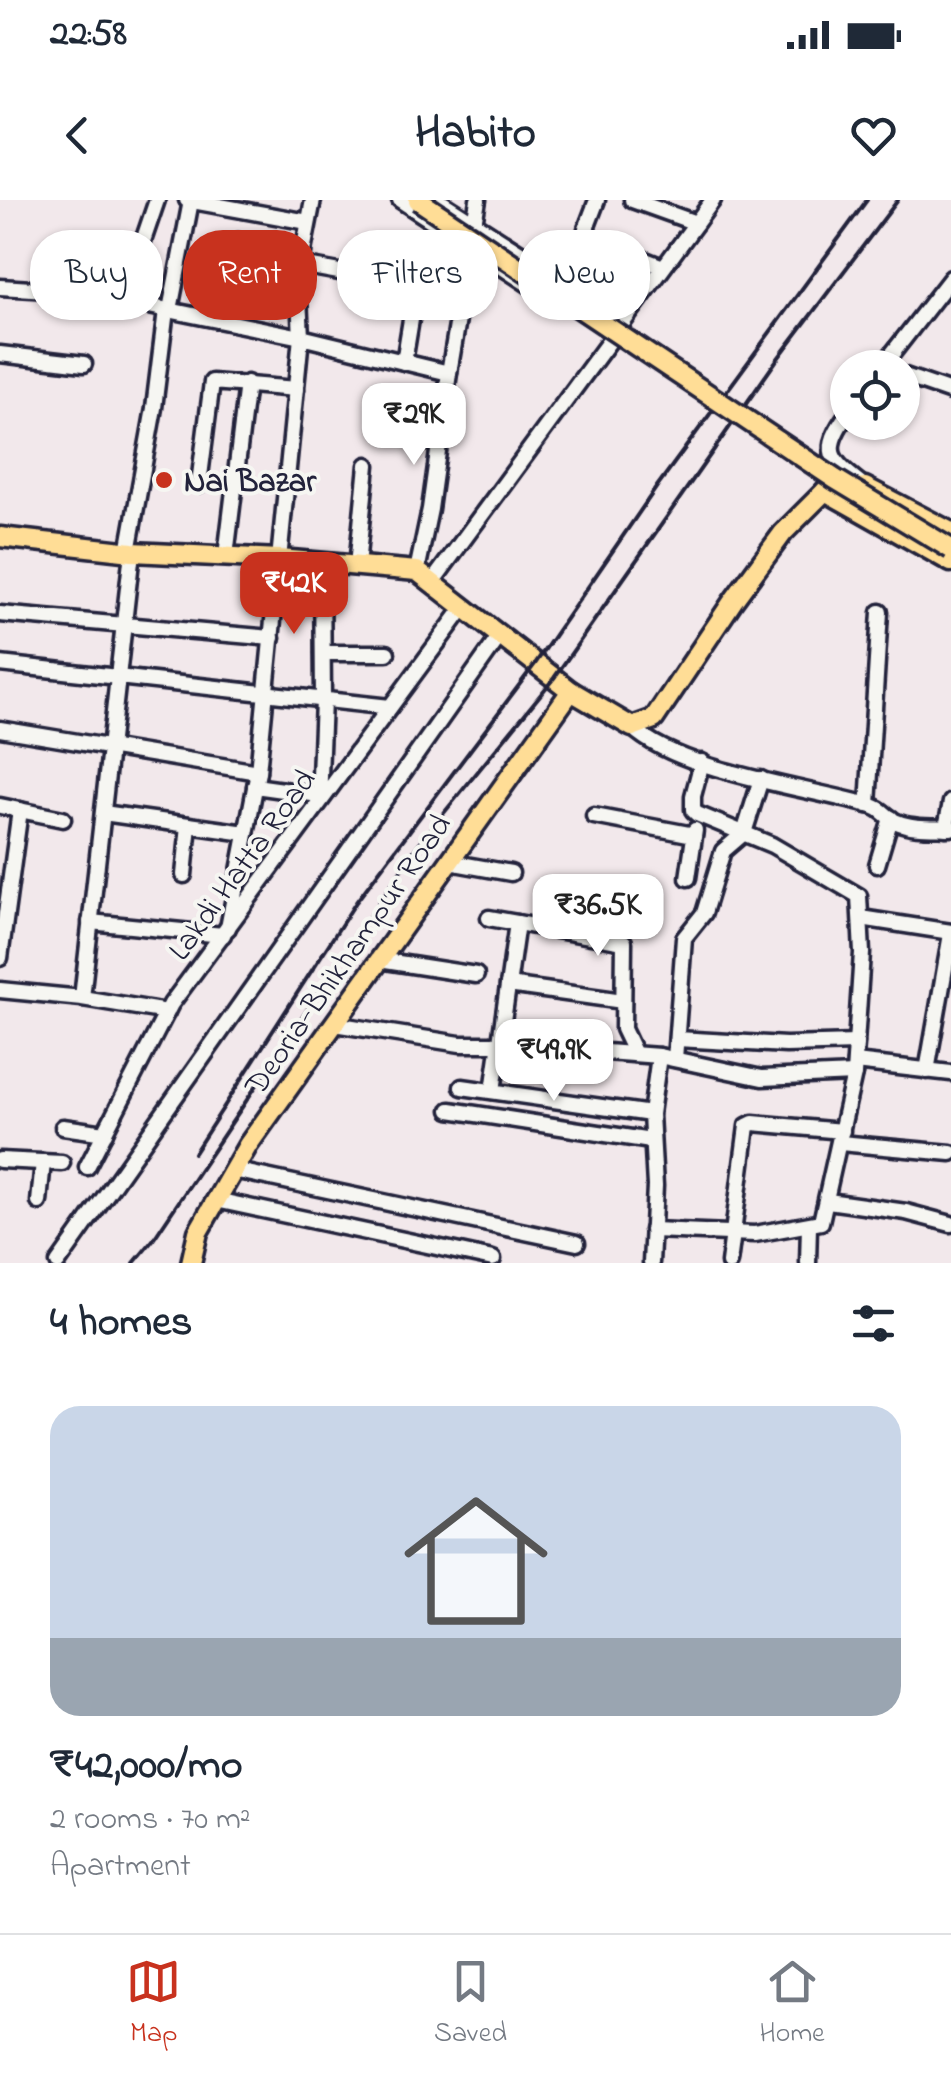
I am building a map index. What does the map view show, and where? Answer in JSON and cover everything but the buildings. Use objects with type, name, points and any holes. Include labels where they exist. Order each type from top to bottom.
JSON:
[{"type":"main road","points":[[418,200],[834,479],[951,550]]},
{"type":"main road","points":[[0,537],[130,552],[322,562],[425,576],[571,691],[632,727],[654,719],[784,533],[825,491],[866,487],[951,532]]},
{"type":"main road","points":[[825,491],[951,562]]},
{"type":"main road","name":"Deoria-Bhikhampur Road","points":[[191,1263],[198,1232],[233,1170],[571,691]]},
{"type":"street","points":[[146,230],[156,200]]},
{"type":"street","points":[[82,998],[130,552],[189,200],[308,222]]},
{"type":"street","points":[[307,230],[313,200]]},
{"type":"street","points":[[400,200],[445,230]]},
{"type":"street","points":[[438,200],[518,252]]},
{"type":"street","points":[[474,230],[478,200]]},
{"type":"street","points":[[597,200],[586,230],[590,238],[663,267]]},
{"type":"street","points":[[632,200],[696,223]]},
{"type":"street","points":[[650,285],[713,200]]},
{"type":"street","points":[[498,265],[610,338]]},
{"type":"street","points":[[895,350],[951,278]]},
{"type":"street","points":[[0,287],[30,289]]},
{"type":"street","points":[[163,309],[448,373]]},
{"type":"street","points":[[90,922],[226,931],[256,779],[280,559],[300,320]]},
{"type":"street","points":[[404,362],[411,320]]},
{"type":"street","points":[[425,576],[430,509],[458,320]]},
{"type":"street","points":[[425,576],[624,320]]},
{"type":"street","points":[[0,354],[84,364]]},
{"type":"street","points":[[920,381],[951,392]]},
{"type":"street","points":[[198,484],[212,382],[296,389]]},
{"type":"street","points":[[226,556],[247,383]]},
{"type":"street","points":[[831,440],[836,464],[866,487]]},
{"type":"street","points":[[357,566],[367,465]]},
{"type":"street","points":[[0,729],[256,779],[319,800],[322,562]]},
{"type":"street","name":"Lakdi Hatta Road","points":[[86,1167],[168,1012],[319,800],[464,607]]},
{"type":"street","points":[[868,805],[880,612]]},
{"type":"street","points":[[0,614],[272,638]]},
{"type":"street","points":[[58,1263],[499,637]]},
{"type":"street","points":[[323,653],[387,653]]},
{"type":"street","points":[[0,664],[390,707]]},
{"type":"street","points":[[632,727],[654,746],[761,779],[868,805],[883,810],[899,823],[948,828],[951,802]]},
{"type":"street","points":[[652,1230],[755,1234],[821,1222],[854,1068],[861,902],[855,892],[809,864],[697,814],[692,796],[702,762]]},
{"type":"street","points":[[675,1059],[684,938],[704,913],[723,851],[744,833],[761,779]]},
{"type":"street","points":[[0,806],[63,818]]},
{"type":"street","points":[[0,958],[8,845],[20,810]]},
{"type":"street","points":[[103,814],[246,833]]},
{"type":"street","points":[[688,878],[697,814]]},
{"type":"street","points":[[594,816],[694,835]]},
{"type":"street","points":[[877,864],[891,818]]},
{"type":"street","points":[[184,876],[189,825]]},
{"type":"street","points":[[450,862],[511,874]]},
{"type":"street","points":[[489,918],[624,942],[623,1029],[635,1054]]},
{"type":"street","points":[[861,918],[951,933],[928,1070]]},
{"type":"street","points":[[493,1091],[518,923]]},
{"type":"street","points":[[379,960],[476,975]]},
{"type":"street","points":[[508,985],[623,1001]]},
{"type":"street","points":[[0,990],[168,1012]]},
{"type":"street","points":[[334,1024],[460,1044],[659,1056],[762,1078],[854,1068],[951,1074]]},
{"type":"street","points":[[677,1038],[786,1045],[856,1043]]},
{"type":"street","points":[[651,1263],[655,1186],[651,1114],[659,1056]]},
{"type":"street","points":[[462,1087],[651,1114]]},
{"type":"street","points":[[450,1110],[651,1141]]},
{"type":"street","points":[[729,1263],[749,1123],[951,1153]]},
{"type":"street","points":[[63,1127],[104,1132]]},
{"type":"street","points":[[0,1160],[62,1163]]},
{"type":"street","points":[[39,1202],[42,1162]]},
{"type":"street","points":[[233,1170],[577,1242]]},
{"type":"street","points":[[216,1200],[493,1259]]},
{"type":"street","points":[[828,1201],[906,1212],[951,1224]]},
{"type":"street","points":[[808,1263],[809,1226]]},
{"type":"railway","points":[[194,1153],[356,902],[535,664],[658,485],[867,200]]},
{"type":"railway","points":[[134,1263],[417,846],[554,678],[776,361],[898,200]]},
{"type":"place","name":"Nai Bazar","points":[[164,480]]}]
